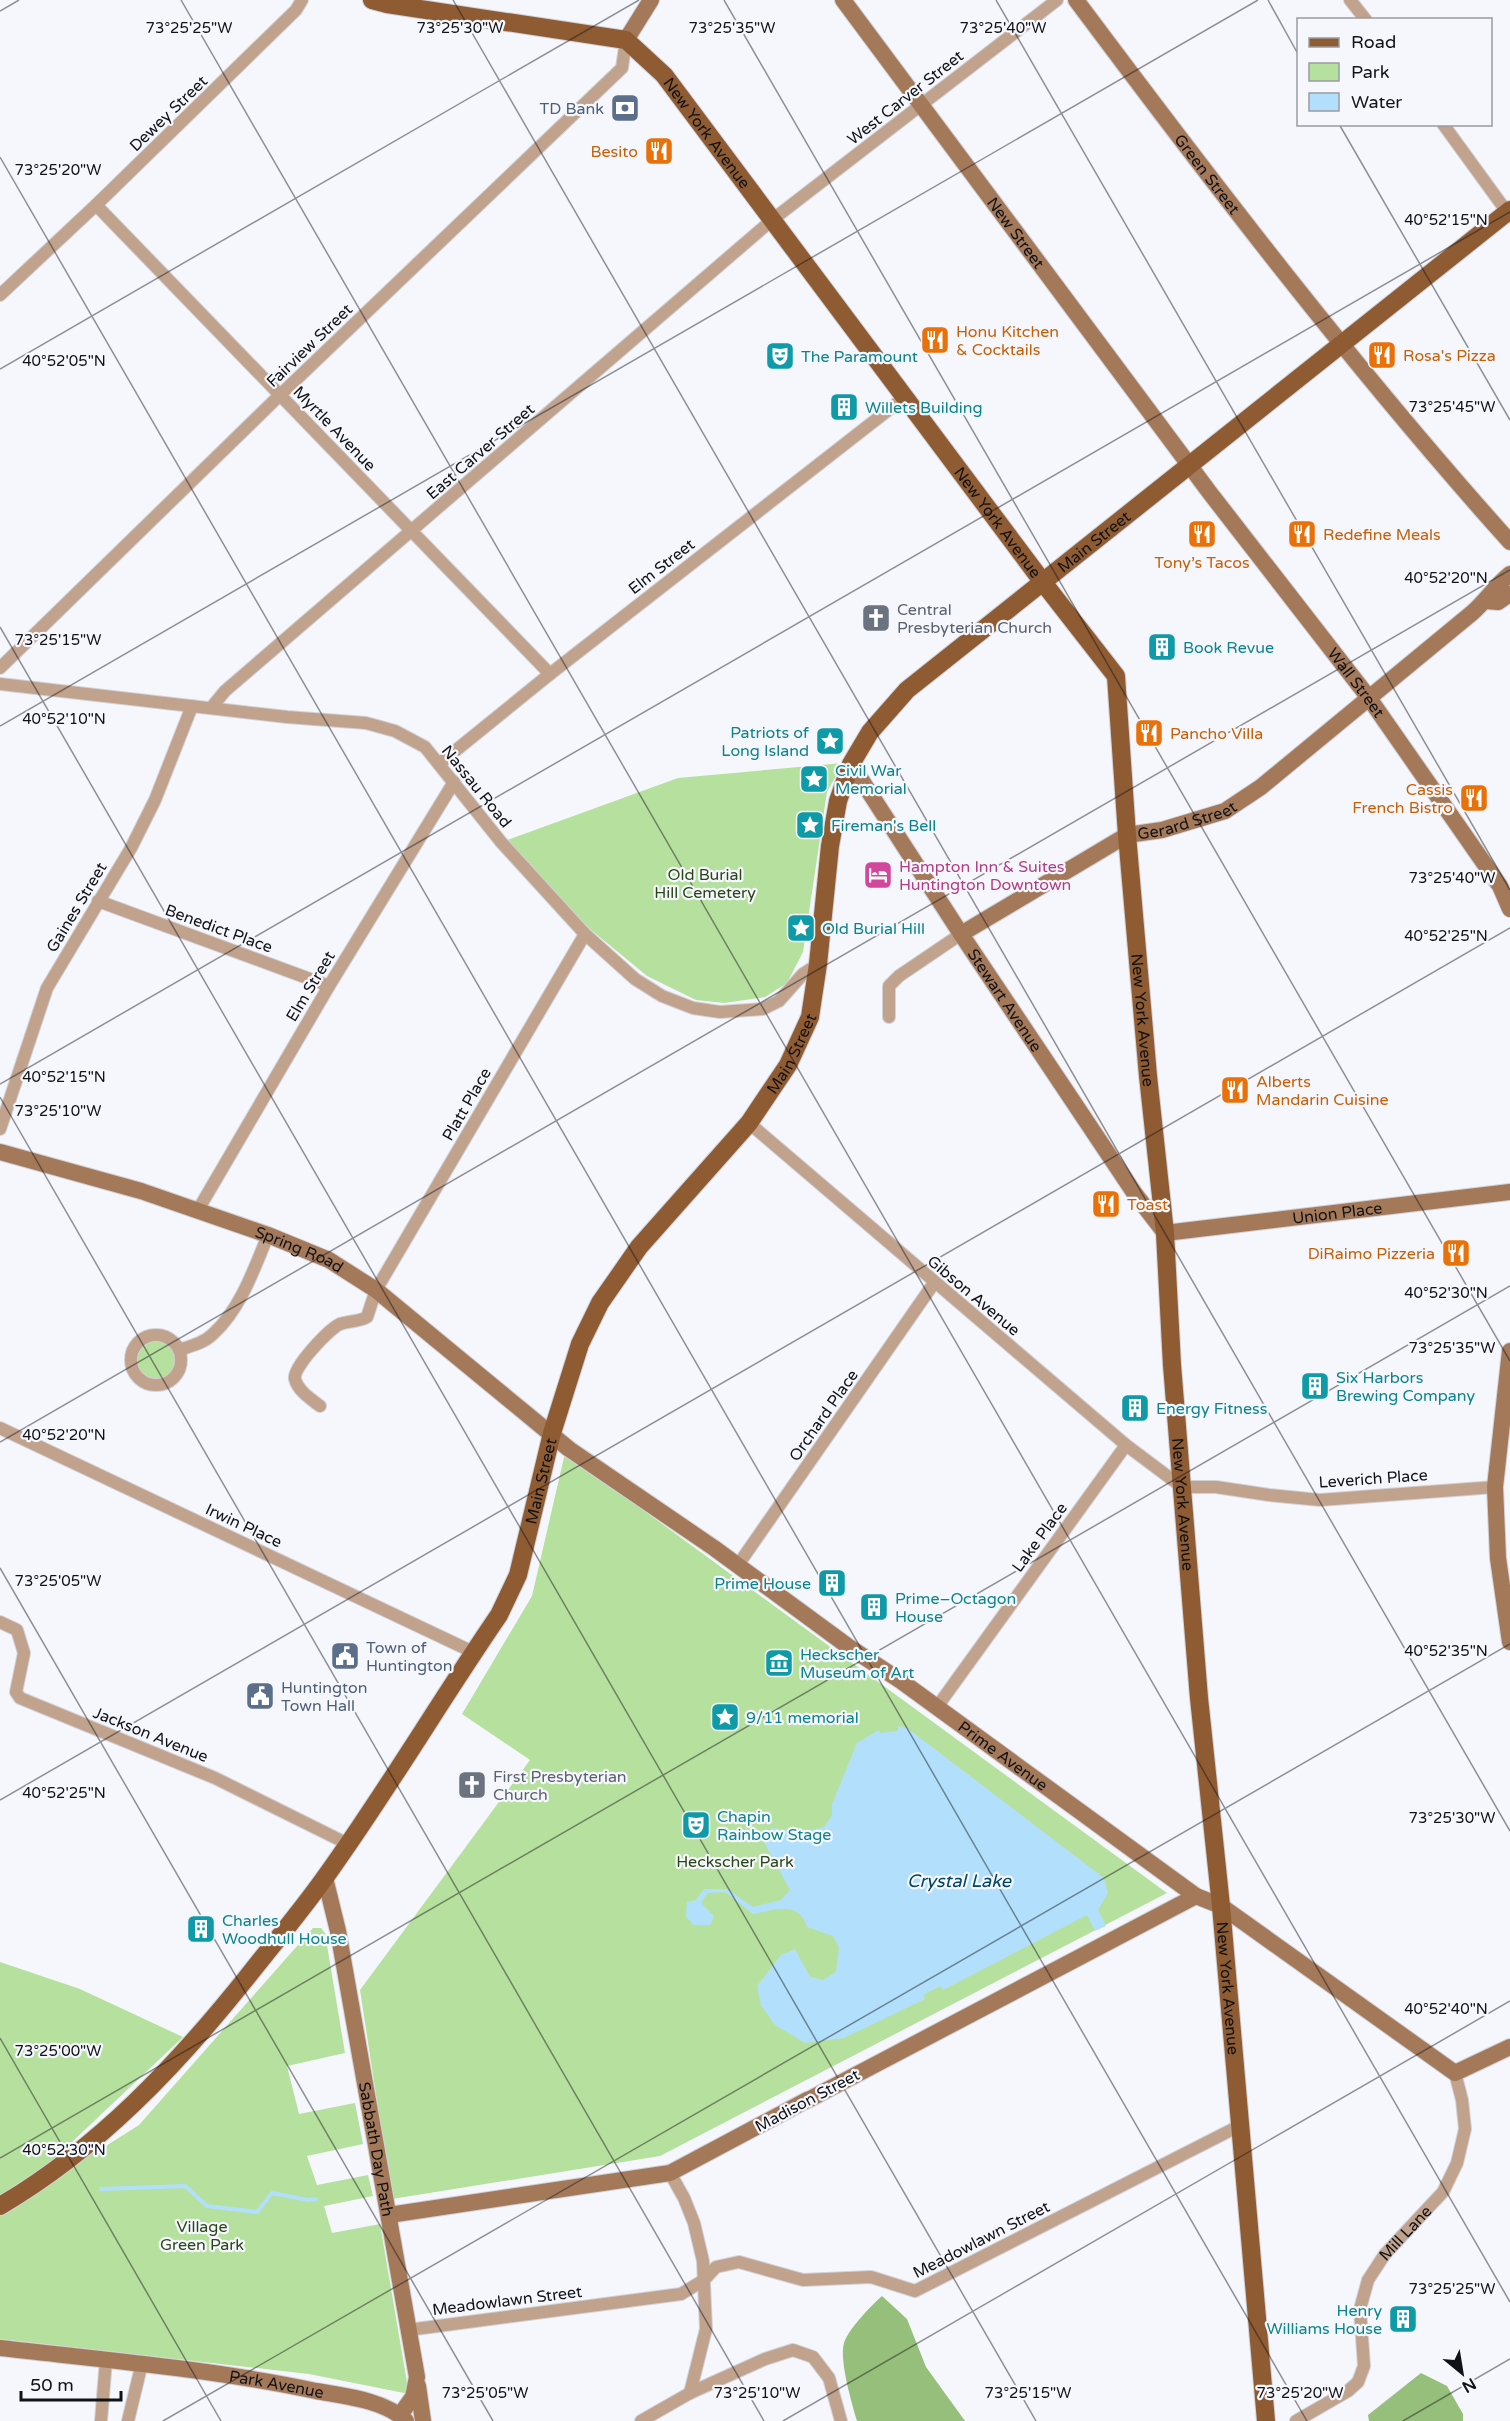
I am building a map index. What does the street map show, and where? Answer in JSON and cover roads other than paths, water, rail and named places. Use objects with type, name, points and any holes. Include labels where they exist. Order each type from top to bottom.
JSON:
[{"type":"main road","points":[[372,0],[626,40]]},
{"type":"main road","name":"New York Avenue","points":[[626,40],[664,75],[1042,581],[1116,676],[1126,835],[1165,1233],[1172,1365],[1199,1698],[1221,1906],[1266,2421]]},
{"type":"main road","name":"Main Street","points":[[0,2206],[37,2184],[84,2148],[128,2109],[199,2037],[325,1878],[499,1615],[518,1575],[552,1433],[583,1336],[600,1303],[639,1247],[749,1123],[788,1065],[810,1017],[830,846],[838,801],[851,764],[877,721],[908,690],[1042,581],[1509,211]]},
{"type":"street","name":"Dewey Street","points":[[2,288],[96,205],[296,10],[302,0]]},
{"type":"street","points":[[626,40],[651,0]]},
{"type":"street","name":"New Street","points":[[843,0],[1189,463]]},
{"type":"street","name":"West Carver Street","points":[[772,219],[1057,0]]},
{"type":"street","name":"Green Street","points":[[1076,0],[1225,199],[1340,344],[1510,542]]},
{"type":"street","points":[[1350,0],[1364,18]]},
{"type":"street","name":"Fairview Street","points":[[0,668],[280,395],[622,68],[626,40]]},
{"type":"street","points":[[1445,126],[1509,211]]},
{"type":"street","name":"Myrtle Avenue","points":[[96,205],[550,674]]},
{"type":"street","name":"East Carver Street","points":[[211,708],[225,691],[772,219]]},
{"type":"street","name":"Elm Street","points":[[439,764],[550,674],[905,397]]},
{"type":"street","name":"Wall Street","points":[[1189,463],[1369,698],[1500,886],[1510,909]]},
{"type":"street","name":"Gerard Street","points":[[889,1017],[889,986],[899,976],[961,934],[1126,835],[1162,830],[1225,811],[1261,787],[1486,601],[1492,589],[1510,574]]},
{"type":"street","name":"Gerard Street","points":[[1486,601],[1498,602],[1510,594]]},
{"type":"street","name":"Nassau Road","points":[[0,684],[366,723],[395,731],[425,747],[501,842],[585,934],[634,979],[663,996],[693,1008],[720,1012],[763,1009],[779,1001],[802,974],[818,964]]},
{"type":"street","name":"Gaines Street","points":[[0,1129],[47,988],[131,848],[155,800],[192,706]]},
{"type":"street","name":"Stewart Avenue","points":[[851,764],[1128,1185],[1165,1233]]},
{"type":"street","name":"Elm Street","points":[[198,1209],[329,986],[454,782]]},
{"type":"street","name":"Benedict Place","points":[[98,901],[329,986]]},
{"type":"street","name":"Platt Place","points":[[320,1406],[298,1386],[294,1378],[296,1370],[326,1334],[341,1324],[357,1322],[367,1317],[376,1290],[585,934]]},
{"type":"street","name":"Gibson Avenue","points":[[749,1123],[1126,1445],[1182,1487]]},
{"type":"street","name":"Spring Road","points":[[0,1152],[198,1209],[268,1234],[329,1260],[376,1290],[552,1433]]},
{"type":"street","name":"Union Place","points":[[1165,1233],[1510,1192]]},
{"type":"street","points":[[179,1350],[201,1343],[213,1335],[223,1323],[249,1282],[268,1234]]},
{"type":"street","name":"Orchard Place","points":[[738,1565],[934,1283]]},
{"type":"street","points":[[150,1336],[166,1337],[173,1341],[179,1350],[181,1364],[178,1372],[166,1383],[150,1385],[142,1381],[132,1368],[132,1352],[142,1339],[150,1336]]},
{"type":"street","points":[[1510,1351],[1495,1487],[1498,1558],[1510,1642]]},
{"type":"street","name":"Irwin Place","points":[[0,1428],[473,1652]]},
{"type":"street","name":"Prime Avenue","points":[[552,1433],[569,1449],[738,1565],[1196,1896],[1221,1906],[1455,2073]]},
{"type":"street","name":"Lake Place","points":[[937,1707],[1126,1445]]},
{"type":"street","name":"Leverich Place","points":[[1182,1487],[1216,1487],[1320,1500],[1495,1487]]},
{"type":"street","name":"Jackson Avenue","points":[[0,1622],[17,1630],[24,1653],[16,1692],[20,1698],[215,1778],[348,1844]]},
{"type":"street","name":"Sabbath Day Path","points":[[325,1878],[338,1931],[417,2377],[413,2397],[403,2418]]},
{"type":"street","name":"Madison Street","points":[[389,2215],[670,2173],[1196,1896]]},
{"type":"street","points":[[1455,2073],[1510,2047]]},
{"type":"street","name":"Mill Lane","points":[[1296,2421],[1348,2391],[1358,2382],[1364,2366],[1360,2309],[1368,2280],[1385,2254],[1443,2192],[1457,2163],[1465,2130],[1462,2100],[1455,2073]]},
{"type":"street","name":"Meadowlawn Street","points":[[408,2330],[681,2294],[704,2280],[716,2267],[739,2262],[803,2280],[872,2277],[915,2291],[1239,2126]]},
{"type":"street","points":[[670,2173],[684,2198],[694,2223],[704,2261],[706,2329],[690,2393]]},
{"type":"street","name":"Park Avenue","points":[[0,2348],[203,2371],[319,2391],[370,2403],[403,2418]]},
{"type":"street","points":[[642,2421],[690,2393],[765,2359],[793,2350],[813,2357],[830,2378],[841,2421]]},
{"type":"street","points":[[101,2421],[106,2360]]},
{"type":"street","points":[[128,2421],[142,2363]]},
{"type":"street","points":[[417,2377],[423,2421]]},
{"type":"water","name":"Crystal Lake","points":[[898,1726],[907,1728],[1104,1878],[1108,1893],[1098,1910],[1106,1926],[1095,1931],[1087,1915],[943,1990],[940,1986],[923,1995],[925,1999],[844,2038],[805,2043],[775,2025],[761,2005],[757,1986],[781,1955],[795,1949],[810,1977],[823,1980],[836,1972],[839,1947],[833,1936],[807,1927],[798,1913],[792,1910],[777,1909],[753,1914],[725,1892],[707,1893],[701,1903],[714,1916],[710,1925],[694,1925],[686,1917],[687,1902],[696,1900],[704,1889],[727,1889],[753,1907],[781,1900],[790,1890],[764,1842],[772,1828],[802,1832],[824,1827],[832,1815],[832,1804],[857,1743],[879,1730],[880,1733],[898,1731]]},
{"type":"waterway","points":[[101,2189],[185,2186],[207,2206],[257,2212],[272,2193],[308,2200],[316,2199]]},
{"type":"place","name":"TD Bank","points":[[625,108]]},
{"type":"place","name":"Besito","points":[[659,151]]},
{"type":"place","name":"Honu Kitchen & Cocktails","points":[[935,340]]},
{"type":"place","name":"Rosa's Pizza","points":[[1382,355]]},
{"type":"place","name":"The Paramount","points":[[780,356]]},
{"type":"place","name":"Willets Building","points":[[844,407]]},
{"type":"place","name":"Tony’s Tacos","points":[[1202,534]]},
{"type":"place","name":"Redefine Meals","points":[[1302,534]]},
{"type":"place","name":"Central Presbyterian Church","points":[[876,618]]},
{"type":"place","name":"Book Revue","points":[[1162,647]]},
{"type":"place","name":"Pancho Villa","points":[[1149,733]]},
{"type":"place","name":"Patriots of Long Island","points":[[830,741]]},
{"type":"place","name":"Civil War Memorial","points":[[814,779]]},
{"type":"place","name":"Cassis French Bistro","points":[[1474,798]]},
{"type":"place","name":"Fireman's Bell","points":[[810,825]]},
{"type":"place","name":"Hampton Inn & Suites Huntington Downtown","points":[[878,875]]},
{"type":"place","name":"Old Burial Hill","points":[[801,928]]},
{"type":"place","name":"Alberts Mandarin Cuisine","points":[[1235,1090]]},
{"type":"place","name":"Toast","points":[[1106,1204]]},
{"type":"place","name":"DiRaimo Pizzeria","points":[[1456,1253]]},
{"type":"place","name":"Six Harbors Brewing Company","points":[[1315,1386]]},
{"type":"place","name":"Energy Fitness","points":[[1135,1408]]},
{"type":"place","name":"Prime House","points":[[832,1583]]},
{"type":"place","name":"Prime–Octagon House","points":[[874,1607]]},
{"type":"place","name":"Town of Huntington","points":[[345,1656]]},
{"type":"place","name":"Heckscher Museum of Art","points":[[779,1663]]},
{"type":"place","name":"Huntington Town Hall","points":[[260,1696]]},
{"type":"place","name":"9/11 memorial","points":[[725,1717]]},
{"type":"place","name":"First Presbyterian Church","points":[[472,1785]]},
{"type":"place","name":"Chapin Rainbow Stage","points":[[696,1825]]},
{"type":"place","name":"Charles Woodhull House","points":[[201,1929]]},
{"type":"place","name":"Henry Williams House","points":[[1403,2319]]},
{"type":"park label","name":"Old Burial Hill Cemetery","points":[[705,883]]},
{"type":"park label","name":"Heckscher Park","points":[[735,1861]]},
{"type":"park label","name":"Village Green Park","points":[[202,2235]]}]
